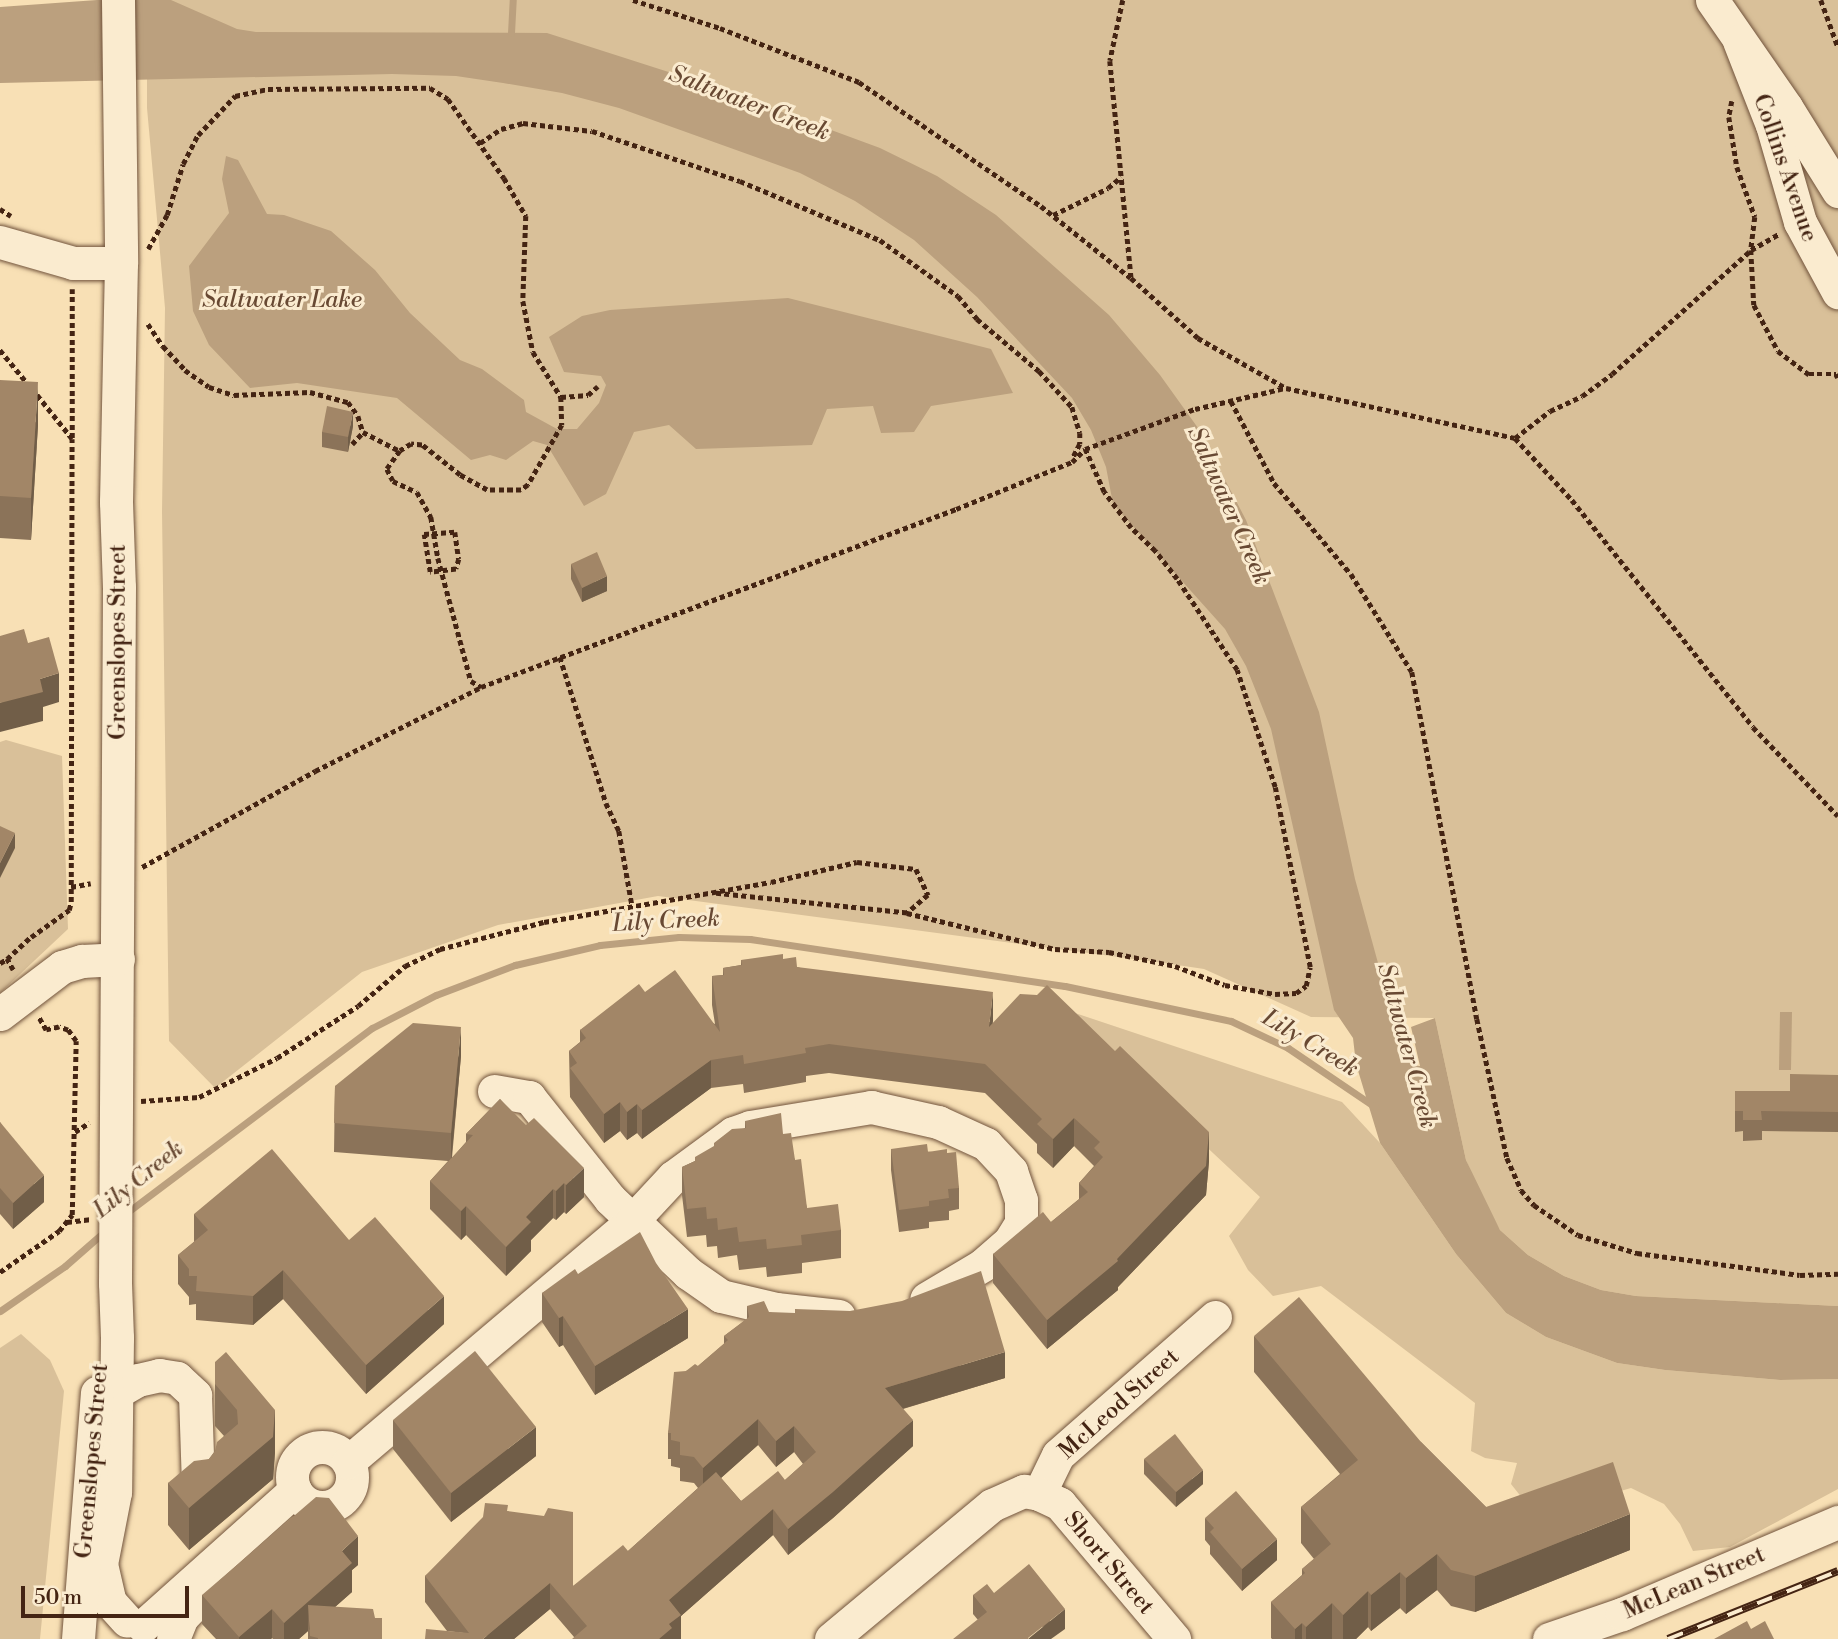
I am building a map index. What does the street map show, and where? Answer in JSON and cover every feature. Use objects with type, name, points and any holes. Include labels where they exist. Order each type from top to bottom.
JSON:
[{"type":"street","name":"Greenslopes Street","points":[[118,0],[121,272],[116,502],[119,587],[115,1283],[117,1392],[113,1509],[102,1553],[101,1575],[110,1602],[150,1631]]},
{"type":"street","name":"Collins Avenue","points":[[1712,0],[1786,107],[1838,191]]},
{"type":"street","name":"Collins Avenue","points":[[1739,41],[1772,125],[1800,222],[1838,292]]},
{"type":"street","points":[[0,242],[73,263],[121,272]]},
{"type":"street","points":[[0,1014],[62,967],[82,961],[118,959]]},
{"type":"street","points":[[348,1462],[632,1221],[694,1160],[733,1133],[750,1127],[871,1107],[938,1122],[986,1144],[1012,1171],[1021,1200],[1021,1223],[1009,1242],[983,1265],[933,1296],[884,1311],[821,1316],[747,1304],[721,1296],[688,1273],[632,1221],[610,1199],[529,1097],[494,1091]]},
{"type":"street","name":"Greenslopes Street","points":[[78,1639],[102,1342],[115,1283]]},
{"type":"street","name":"McLeod Street","points":[[1039,1494],[1058,1455],[1215,1317]]},
{"type":"street","points":[[87,1534],[109,1415],[117,1392],[138,1380],[159,1375],[177,1378],[195,1395],[198,1486]]},
{"type":"street","points":[[313,1448],[333,1449],[348,1462],[352,1481],[344,1497],[327,1506],[302,1497],[293,1470],[304,1452],[313,1448]]},
{"type":"street","points":[[831,1639],[992,1505],[1024,1492],[1039,1494]]},
{"type":"street","name":"Short Street","points":[[1039,1494],[1060,1504],[1174,1639]]},
{"type":"street","points":[[84,1639],[101,1625],[150,1631],[302,1497]]},
{"type":"street","name":"McLean Street","points":[[1549,1639],[1644,1605],[1838,1522]]},
{"type":"path","points":[[633,0],[720,28],[859,82],[1053,215],[1131,278],[1198,338],[1286,388],[1515,438],[1572,500],[1753,727],[1838,816]]},
{"type":"path","points":[[1123,0],[1110,61],[1131,278]]},
{"type":"path","points":[[1821,0],[1838,47]]},
{"type":"path","points":[[400,451],[363,432],[358,416],[348,402],[310,392],[234,394],[209,387],[185,370],[163,346],[121,272],[153,243],[167,215],[183,164],[198,135],[235,96],[268,89],[430,88],[449,99],[526,216],[526,314],[533,352],[561,397],[562,425],[546,455],[528,485],[521,490],[488,490],[460,474],[422,445],[411,444],[400,451],[387,470],[393,481],[417,492],[431,517],[441,570],[471,681],[481,687]]},
{"type":"path","points":[[1733,96],[1729,117],[1737,167],[1755,217],[1751,250],[1754,305],[1778,351],[1809,374],[1836,374],[1838,378]]},
{"type":"path","points":[[480,143],[501,129],[523,123],[592,131],[740,181],[880,240],[958,296],[977,320],[1040,371],[1072,407],[1080,444],[1072,462]]},
{"type":"path","points":[[1053,215],[1108,188],[1122,177]]},
{"type":"path","points":[[1515,438],[1550,411],[1583,396],[1612,374],[1751,250],[1783,231]]},
{"type":"path","points":[[0,962],[69,910],[71,902],[73,263]]},
{"type":"path","points":[[0,350],[72,439]]},
{"type":"path","points":[[561,397],[588,395],[598,386]]},
{"type":"path","points":[[117,878],[158,860],[315,771],[481,687],[956,509],[1072,462],[1085,449],[1195,409],[1286,388]]},
{"type":"path","points":[[1231,401],[1274,483],[1350,574],[1412,672],[1477,1019],[1507,1158],[1521,1190],[1534,1205],[1578,1235],[1637,1253],[1800,1275],[1838,1274]]},
{"type":"path","points":[[352,444],[363,432]]},
{"type":"path","points":[[714,893],[907,913],[1055,949],[1108,952],[1175,966],[1225,985],[1275,995],[1296,993],[1307,986],[1310,967],[1275,788],[1237,670],[1170,569],[1156,551],[1131,528],[1104,492],[1085,449]]},
{"type":"path","points":[[455,532],[458,559],[456,569],[441,570],[430,572],[424,534],[455,532]]},
{"type":"path","points":[[560,657],[606,803],[619,831],[632,905]]},
{"type":"path","points":[[150,1098],[199,1097],[277,1058],[358,1006],[405,966],[440,949],[544,922],[714,893],[857,862],[916,869],[928,895],[907,913]]},
{"type":"path","points":[[7,959],[11,967]]},
{"type":"path","points":[[0,1272],[59,1231],[72,1214],[76,1041],[68,1030],[59,1027],[46,1030],[37,1014]]},
{"type":"shaded area","points":[[147,0],[1838,0],[1838,1306],[1636,1296],[1601,1290],[1564,1276],[1528,1255],[1500,1230],[1481,1195],[1466,1160],[1435,1018],[1311,1017],[1204,969],[1164,963],[658,896],[498,925],[362,972],[215,1088],[169,1041],[162,512],[165,308],[147,108]]},
{"type":"shaded area","points":[[6,740],[62,756],[68,929],[0,993],[0,742]]},
{"type":"shaded area","points":[[1057,1007],[1342,1102],[1380,1143],[1456,1254],[1506,1313],[1546,1337],[1617,1363],[1665,1370],[1780,1380],[1838,1379],[1838,1489],[1730,1547],[1693,1551],[1680,1524],[1664,1504],[1631,1488],[1568,1506],[1526,1503],[1511,1484],[1517,1463],[1485,1458],[1471,1451],[1475,1403],[1321,1286],[1273,1296],[1248,1270],[1229,1236],[1260,1197]]},
{"type":"shaded area","points":[[21,1334],[50,1360],[64,1391],[40,1639],[0,1639],[0,1348]]},
{"type":"water","name":"Saltwater Creek","points":[[97,0],[171,0],[237,29],[256,32],[547,33],[706,84],[880,148],[937,176],[996,215],[1109,315],[1160,375],[1198,428],[1246,520],[1319,712],[1355,879],[1398,1036],[1411,1065],[1420,1066],[1411,1027],[1435,1018],[1466,1160],[1500,1230],[1528,1255],[1564,1276],[1601,1290],[1636,1296],[1838,1306],[1838,1379],[1780,1380],[1617,1363],[1546,1337],[1506,1313],[1456,1254],[1380,1143],[1356,1064],[1353,1038],[1334,1010],[1271,729],[1246,666],[1225,629],[1113,504],[1106,467],[1091,430],[1072,398],[977,297],[914,240],[855,201],[800,173],[619,108],[562,93],[456,76],[392,74],[0,83],[0,7]]},
{"type":"water","name":"Saltwater Lake","points":[[226,156],[238,160],[267,214],[284,215],[331,231],[375,270],[410,313],[460,360],[482,369],[524,400],[526,412],[557,429],[577,429],[599,403],[606,385],[601,376],[564,372],[549,337],[582,316],[610,310],[788,298],[991,349],[1013,393],[931,406],[914,432],[881,433],[873,406],[827,409],[812,445],[696,449],[669,425],[634,432],[606,494],[584,506],[547,445],[533,441],[506,460],[490,455],[471,460],[397,398],[297,383],[250,388],[209,345],[193,311],[189,266],[229,213],[222,179]]},
{"type":"water","points":[[1780,1012],[1792,1012],[1791,1070],[1779,1070]]},
{"type":"building","points":[[0,380],[38,382],[31,498],[0,496]]},
{"type":"building","points":[[327,406],[353,412],[348,437],[322,432]]},
{"type":"building","points":[[597,552],[607,576],[582,588],[571,564]]},
{"type":"building","points":[[24,629],[28,643],[49,637],[59,673],[40,679],[43,692],[0,703],[0,636]]},
{"type":"building","points":[[0,826],[15,833],[0,863]]},
{"type":"building","points":[[783,954],[783,959],[796,957],[797,967],[993,992],[989,1027],[1020,994],[1037,995],[1047,985],[1115,1051],[1120,1046],[1209,1132],[1206,1166],[1118,1261],[1047,1320],[993,1254],[1043,1212],[1051,1222],[1088,1192],[1079,1183],[1103,1157],[1094,1148],[1100,1142],[1074,1118],[1053,1139],[1037,1124],[1042,1119],[985,1064],[829,1044],[805,1048],[806,1053],[744,1064],[743,1055],[711,1060],[642,1110],[637,1104],[627,1112],[620,1102],[604,1114],[570,1068],[577,1063],[569,1051],[586,1038],[580,1030],[639,984],[645,992],[675,970],[720,1032],[712,976],[724,975],[723,968],[742,965],[741,960]]},
{"type":"building","points":[[413,1023],[461,1027],[451,1133],[334,1123],[335,1086]]},
{"type":"building","points":[[1790,1074],[1838,1075],[1838,1112],[1761,1111],[1762,1120],[1743,1120],[1743,1111],[1735,1111],[1735,1091],[1790,1091]]},
{"type":"building","points":[[500,1099],[526,1125],[534,1118],[584,1168],[566,1185],[564,1183],[556,1191],[553,1189],[526,1217],[531,1222],[506,1247],[466,1206],[461,1211],[430,1181],[473,1135],[466,1134]]},
{"type":"building","points":[[781,1113],[783,1134],[791,1133],[795,1160],[801,1159],[807,1208],[838,1204],[841,1230],[801,1235],[802,1245],[767,1249],[766,1239],[739,1242],[737,1227],[718,1230],[717,1218],[707,1219],[706,1207],[687,1209],[682,1167],[695,1161],[695,1157],[714,1146],[714,1143],[732,1129],[746,1128],[745,1121]]},
{"type":"building","points":[[0,1122],[44,1175],[13,1203],[0,1188]]},
{"type":"building","points":[[927,1144],[928,1152],[947,1149],[947,1153],[956,1152],[959,1188],[948,1189],[949,1198],[929,1201],[929,1206],[899,1210],[891,1149]]},
{"type":"building","points":[[272,1149],[349,1240],[375,1217],[444,1296],[366,1365],[283,1270],[253,1296],[196,1291],[197,1276],[189,1276],[189,1269],[178,1255],[208,1230],[194,1214]]},
{"type":"building","points":[[640,1232],[656,1263],[688,1309],[595,1366],[563,1316],[559,1318],[542,1293],[575,1269],[578,1274]]},
{"type":"building","points":[[981,1271],[1005,1352],[885,1388],[913,1420],[788,1529],[773,1509],[669,1600],[681,1615],[669,1624],[672,1628],[659,1639],[572,1639],[587,1626],[550,1583],[483,1639],[425,1639],[426,1629],[469,1633],[425,1576],[483,1517],[485,1503],[508,1505],[507,1511],[544,1516],[548,1508],[573,1512],[573,1586],[623,1545],[628,1551],[716,1472],[741,1501],[778,1471],[785,1480],[816,1452],[794,1426],[776,1441],[758,1419],[703,1468],[694,1457],[680,1455],[680,1442],[671,1440],[671,1433],[668,1433],[674,1372],[686,1371],[695,1364],[698,1366],[728,1340],[724,1336],[749,1317],[747,1306],[764,1301],[769,1312],[795,1313],[795,1309],[850,1311],[902,1301]]},
{"type":"building","points":[[1299,1297],[1421,1442],[1486,1507],[1613,1462],[1630,1514],[1475,1576],[1451,1570],[1437,1554],[1406,1578],[1400,1572],[1371,1595],[1368,1591],[1343,1615],[1332,1603],[1306,1627],[1302,1623],[1295,1629],[1271,1602],[1305,1573],[1302,1569],[1331,1544],[1301,1507],[1358,1460],[1254,1336]]},
{"type":"building","points":[[475,1351],[536,1427],[451,1493],[393,1420]]},
{"type":"building","points":[[226,1352],[275,1410],[273,1437],[189,1508],[168,1483],[194,1461],[209,1459],[217,1442],[238,1424],[237,1410],[215,1384],[215,1362]]},
{"type":"building","points":[[1175,1434],[1203,1470],[1176,1492],[1144,1459]]},
{"type":"building","points":[[1236,1491],[1277,1539],[1242,1569],[1210,1532],[1214,1528],[1205,1518]]},
{"type":"building","points":[[316,1497],[329,1498],[358,1536],[342,1551],[352,1563],[284,1623],[272,1609],[239,1637],[202,1595]]},
{"type":"building","points":[[1029,1564],[1065,1609],[1028,1639],[953,1639],[987,1612],[973,1595],[987,1584],[994,1593]]},
{"type":"building","points":[[308,1605],[373,1609],[375,1618],[382,1618],[382,1639],[318,1639],[310,1636]]},
{"type":"building","points":[[1747,1621],[1751,1629],[1765,1621],[1774,1639],[1714,1639]]},
{"type":"waterway","points":[[511,33],[513,0]]},
{"type":"waterway","name":"Lily Creek","points":[[125,1214],[372,1028],[436,995],[515,965],[600,945],[679,937],[750,939],[1065,986],[1231,1021],[1288,1048],[1375,1107]]},
{"type":"waterway","name":"Lily Creek","points":[[0,1311],[65,1266],[105,1231]]},
{"type":"railway","points":[[1668,1639],[1838,1571]]}]
